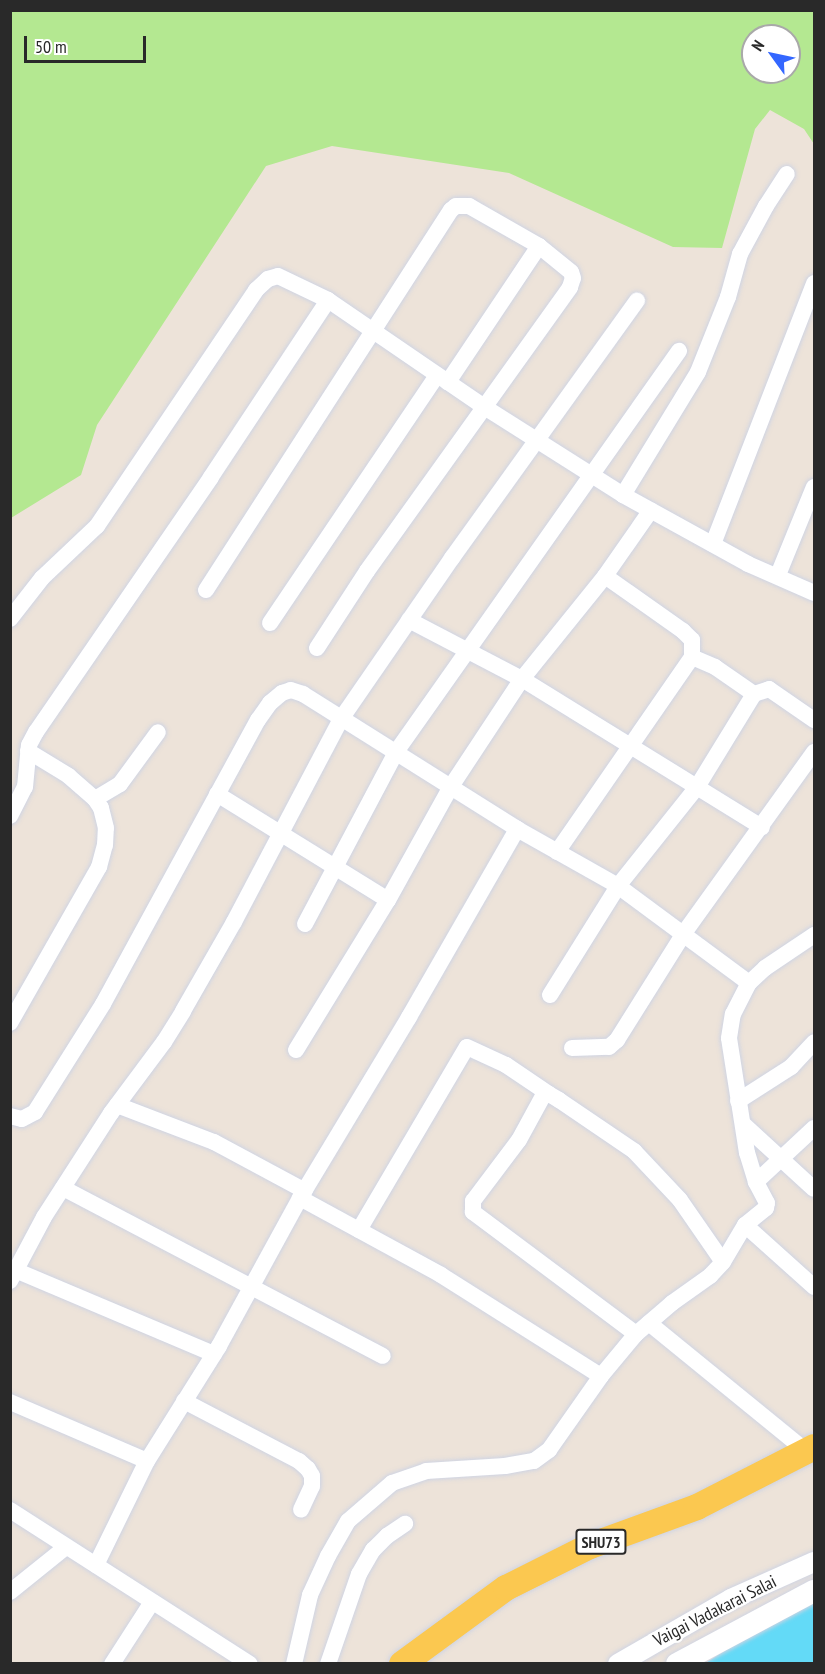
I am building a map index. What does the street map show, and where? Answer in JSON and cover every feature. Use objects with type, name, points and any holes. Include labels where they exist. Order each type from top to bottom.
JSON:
[{"type":"main road","name":"SHU73","points":[[402,1664],[506,1588],[590,1546],[696,1507],[811,1449]]},
{"type":"main road","name":"Vaigai Vadakarai Salai","points":[[677,1664],[814,1592]]},
{"type":"street","points":[[623,495],[698,372],[728,297],[740,254],[766,206],[787,174]]},
{"type":"street","points":[[206,590],[451,210],[456,206],[469,206],[539,246],[571,272],[573,278],[570,287],[368,572],[317,648]]},
{"type":"street","points":[[270,623],[539,246]]},
{"type":"street","points":[[10,619],[42,578],[98,526],[256,290],[268,279],[278,276],[328,300],[486,408],[623,495],[748,564],[778,575],[814,593]]},
{"type":"street","points":[[713,544],[814,283]]},
{"type":"street","points":[[10,816],[25,787],[18,770],[36,732],[205,487],[328,300]]},
{"type":"street","points":[[214,1354],[13,1276],[63,1188],[117,1105],[164,1042],[183,1011],[341,719],[637,301]]},
{"type":"street","points":[[305,924],[396,752],[679,351]]},
{"type":"street","points":[[778,575],[814,488]]},
{"type":"street","points":[[296,1050],[388,900],[450,788],[522,679],[605,576],[651,510]]},
{"type":"street","points":[[556,852],[692,657],[692,640],[683,631],[605,576]]},
{"type":"street","points":[[409,620],[522,679],[629,748],[762,827]]},
{"type":"street","points":[[692,657],[715,667],[754,694]]},
{"type":"street","points":[[550,996],[618,886],[697,787],[754,694],[769,688],[814,720]]},
{"type":"street","points":[[10,1116],[22,1119],[35,1112],[103,1004],[258,720],[282,693],[291,690],[303,694],[517,829],[618,886],[749,983]]},
{"type":"street","points":[[95,800],[120,784],[158,732]]},
{"type":"street","points":[[10,1023],[99,867],[105,845],[106,828],[101,808],[95,800],[69,776],[28,751]]},
{"type":"street","points":[[572,1048],[609,1047],[617,1040],[684,933],[814,752]]},
{"type":"street","points":[[217,794],[388,900]]},
{"type":"street","points":[[96,1565],[147,1461],[214,1354],[302,1194],[517,829]]},
{"type":"street","points":[[294,1664],[310,1595],[328,1556],[348,1521],[355,1514],[392,1483],[426,1471],[505,1466],[534,1461],[549,1450],[601,1376],[643,1328],[710,1276],[723,1262],[745,1225],[763,1212],[767,1203],[756,1182],[747,1153],[738,1101],[729,1038],[733,1014],[749,983],[765,968],[814,935]]},
{"type":"street","points":[[738,1101],[791,1067],[814,1042]]},
{"type":"street","points":[[359,1230],[467,1047],[506,1065],[619,1139],[653,1169],[680,1200],[723,1262]]},
{"type":"street","points":[[549,1094],[539,1101],[519,1140],[473,1202],[473,1212],[643,1328],[811,1449]]},
{"type":"street","points":[[117,1105],[214,1142],[359,1230],[441,1275],[601,1376]]},
{"type":"street","points":[[743,1124],[814,1189]]},
{"type":"street","points":[[756,1182],[814,1128]]},
{"type":"street","points":[[63,1188],[383,1356]]},
{"type":"street","points":[[745,1225],[814,1287]]},
{"type":"street","points":[[184,1401],[299,1461],[308,1469],[312,1476],[312,1486],[301,1510]]},
{"type":"street","points":[[10,1402],[147,1461]]},
{"type":"street","points":[[10,1510],[250,1664]]},
{"type":"street","points":[[328,1664],[346,1603],[359,1574],[374,1550],[387,1536],[405,1524]]},
{"type":"street","points":[[10,1592],[66,1547]]},
{"type":"street","name":"Vaigai Vadakarai Salai","points":[[618,1664],[731,1599],[814,1562]]},
{"type":"street","points":[[112,1664],[152,1602]]},
{"type":"green space","points":[[11,10],[814,11],[814,144],[804,129],[770,110],[755,129],[722,248],[673,247],[509,173],[332,146],[266,166],[97,425],[81,475],[11,518]]},
{"type":"water","points":[[814,1603],[814,1663],[704,1664],[726,1650]]}]
